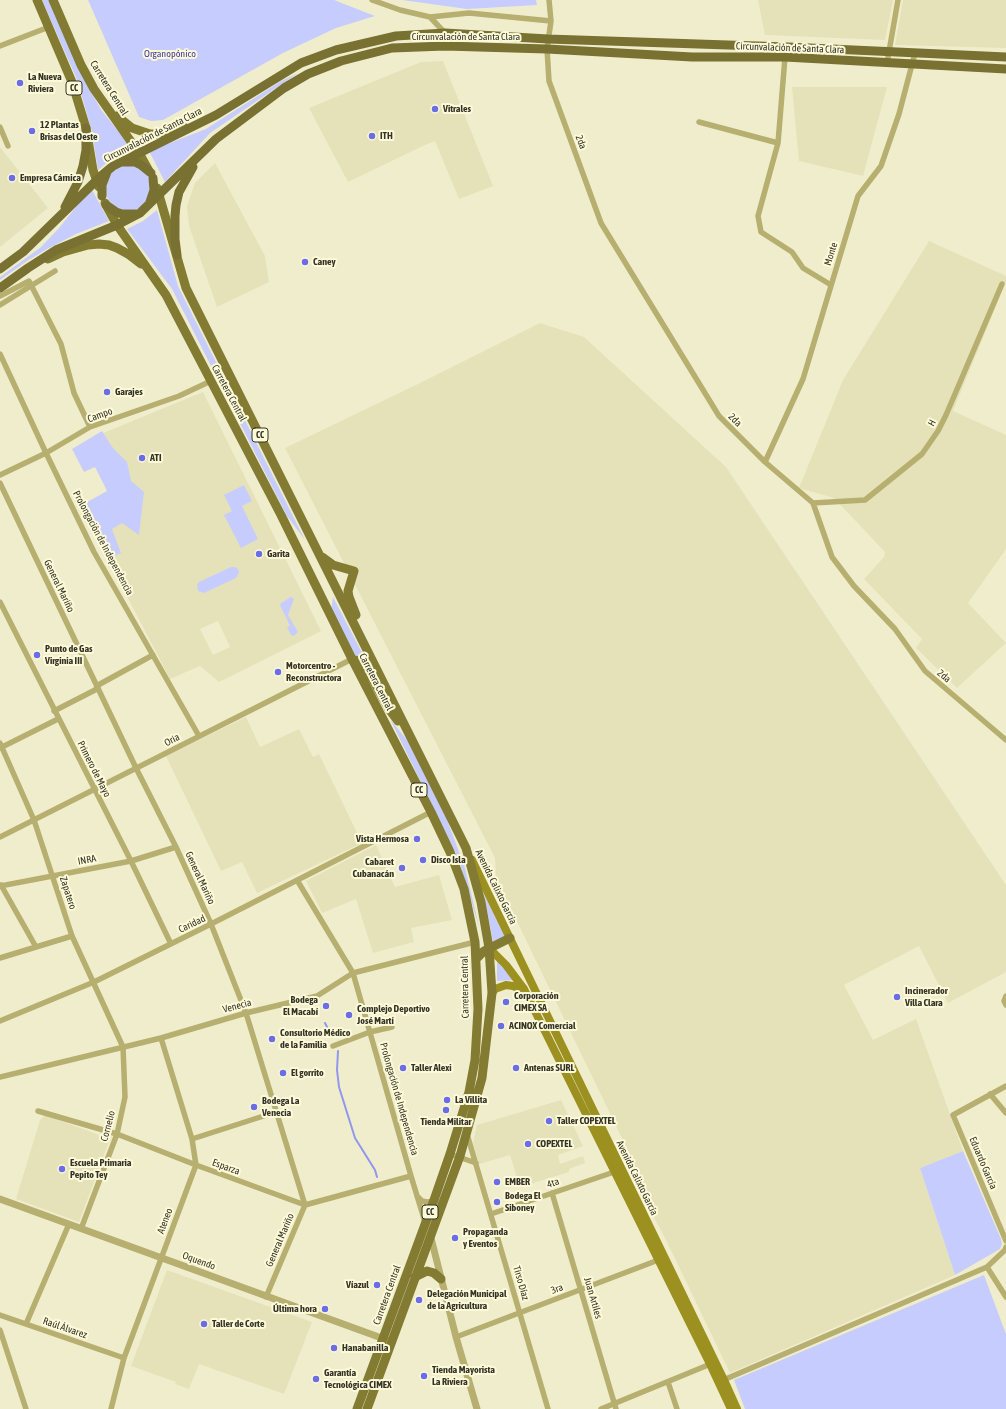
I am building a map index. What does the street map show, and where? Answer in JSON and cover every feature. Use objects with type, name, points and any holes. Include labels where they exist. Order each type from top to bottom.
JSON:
[{"type":"highway","name":"Circunvalación de Santa Clara","points":[[0,268],[23,252],[96,180],[115,165],[216,115],[301,63],[336,50],[396,36],[445,33],[548,39],[788,47],[1006,57]]},
{"type":"highway","name":"Circunvalación de Santa Clara","points":[[0,288],[56,250],[117,225],[142,211],[216,140],[284,88],[308,74],[341,61],[392,48],[445,46],[547,49],[692,57],[785,57],[1006,68]]},
{"type":"highway","points":[[60,217],[73,192],[83,166],[86,150],[86,128]]},
{"type":"highway","points":[[177,255],[175,239],[176,205],[179,192],[199,156]]},
{"type":"highway","points":[[102,196],[101,190],[103,179],[115,165],[123,162],[135,162],[141,165],[152,176],[154,190],[153,195],[148,205],[142,211],[134,215],[122,214],[106,205]]},
{"type":"main road","name":"Carretera Central","points":[[37,0],[72,82],[86,128],[93,170],[106,205],[117,225],[166,294],[281,515],[352,659],[431,812],[450,852],[464,889],[476,959],[478,1009],[475,1060],[469,1092],[450,1154],[426,1223],[357,1409]]},
{"type":"main road","name":"Carretera Central","points":[[53,0],[94,89],[152,176],[160,195],[186,288],[466,848],[480,902],[490,948],[492,993],[482,1078],[460,1156],[367,1409]]},
{"type":"main road","points":[[94,89],[119,119],[140,132],[162,134],[193,126]]},
{"type":"main road","points":[[37,262],[63,252],[88,245],[99,244],[109,245],[128,254],[150,272]]},
{"type":"main road","points":[[319,554],[333,565],[354,571],[350,584],[349,597],[361,627],[361,637]]},
{"type":"main road","points":[[315,585],[331,577]]},
{"type":"main road","points":[[352,659],[361,662],[366,667],[389,709],[409,734]]},
{"type":"main road","name":"Avenida Calixto García","points":[[466,848],[510,938],[618,1170],[737,1409]]},
{"type":"main road","points":[[464,889],[476,932],[490,948]]},
{"type":"main road","points":[[476,959],[484,951],[510,938]]},
{"type":"main road","name":"Avenida Calixto García","points":[[490,948],[506,965],[524,989],[618,1170]]},
{"type":"main road","points":[[492,993],[499,987],[506,985],[513,986],[519,989],[532,1004]]},
{"type":"main road","points":[[478,1009],[490,1011]]},
{"type":"main road","points":[[472,1076],[482,1078]]},
{"type":"main road","points":[[406,1275],[416,1278],[421,1273],[427,1271],[434,1273],[441,1280]]},
{"type":"main road","name":"Avenida Calixto García","points":[[722,1381],[731,1409]]},
{"type":"street","points":[[372,0],[400,10],[430,17],[469,13],[551,21]]},
{"type":"street","name":"2da","points":[[549,0],[551,21],[547,49],[549,81],[601,223],[719,416],[765,462],[813,503],[832,557],[854,586],[895,629],[925,671],[1006,740]]},
{"type":"street","points":[[887,63],[898,0]]},
{"type":"street","points":[[430,17],[445,33]]},
{"type":"street","points":[[0,46],[49,26]]},
{"type":"street","name":"Monte","points":[[765,462],[803,379],[858,196],[881,166],[899,114],[915,53]]},
{"type":"street","points":[[785,57],[778,142],[758,216],[761,232],[792,252],[803,268],[831,285]]},
{"type":"street","points":[[699,122],[778,142]]},
{"type":"street","points":[[0,127],[8,146]]},
{"type":"street","points":[[0,305],[55,271]]},
{"type":"street","points":[[0,296],[29,281],[61,344],[74,393],[90,427]]},
{"type":"street","name":"H","points":[[813,503],[865,500],[922,454],[938,431],[946,415],[1002,284]]},
{"type":"street","name":"Prolongación de Independencia","points":[[0,354],[94,552],[199,736]]},
{"type":"street","name":"Campo","points":[[0,475],[46,453],[90,427],[179,396],[211,381]]},
{"type":"street","name":"General Mariño","points":[[0,484],[136,768],[176,847],[211,924],[246,1013],[305,1205],[266,1296]]},
{"type":"street","name":"Primero de Mayo","points":[[0,602],[58,719],[131,860],[171,944]]},
{"type":"street","points":[[54,710],[95,690],[100,684],[152,655]]},
{"type":"street","name":"Oria","points":[[0,837],[352,659]]},
{"type":"street","points":[[1,746],[58,719]]},
{"type":"street","name":"Zapatero","points":[[1,746],[34,820],[72,936],[123,1047]]},
{"type":"street","name":"Caridad","points":[[0,1021],[94,982],[431,812]]},
{"type":"street","name":"INRA","points":[[1,885],[131,860],[176,847]]},
{"type":"street","name":"Prolongación de Independencia","points":[[297,880],[353,973],[411,1176],[431,1238],[476,1409]]},
{"type":"street","points":[[1,885],[36,947]]},
{"type":"street","points":[[0,958],[72,936]]},
{"type":"street","name":"Venecia","points":[[0,1077],[161,1038],[246,1013],[317,996],[353,973],[474,942]]},
{"type":"street","points":[[1006,996],[1004,1001],[1006,1005]]},
{"type":"street","points":[[333,1046],[370,1032],[392,1027]]},
{"type":"street","name":"Ateneo","points":[[111,1409],[124,1358],[196,1165],[192,1139],[161,1038]]},
{"type":"street","name":"Cornelio","points":[[81,1229],[117,1134],[125,1097],[123,1047]]},
{"type":"street","points":[[1006,1086],[990,1094],[1006,1113]]},
{"type":"street","name":"Eduardo García","points":[[990,1094],[953,1115],[1006,1241]]},
{"type":"street","name":"Esparza","points":[[38,1111],[117,1134],[305,1205]]},
{"type":"street","points":[[192,1139],[276,1112]]},
{"type":"street","name":"Tirso Díaz","points":[[467,1134],[548,1409]]},
{"type":"street","points":[[450,1154],[460,1156],[476,1163]]},
{"type":"street","name":"4ta","points":[[491,1214],[618,1170]]},
{"type":"street","points":[[305,1205],[411,1176]]},
{"type":"street","name":"Juan Artiles","points":[[552,1193],[615,1406]]},
{"type":"street","points":[[417,1196],[422,1201],[427,1202],[434,1200],[443,1204]]},
{"type":"street","name":"Oquendo","points":[[0,1199],[392,1342]]},
{"type":"street","points":[[26,1324],[69,1224]]},
{"type":"street","points":[[722,1381],[986,1267],[1005,1250],[1006,1247]]},
{"type":"street","name":"3ra","points":[[456,1337],[661,1258]]},
{"type":"street","points":[[986,1267],[1006,1297]]},
{"type":"street","name":"Raúl Álvarez","points":[[0,1315],[124,1358]]},
{"type":"street","points":[[0,1330],[26,1409]]},
{"type":"street","points":[[601,1409],[615,1406],[713,1363]]},
{"type":"street","points":[[668,1382],[677,1409]]},
{"type":"shaded area","points":[[758,0],[893,0],[885,40],[765,35]]},
{"type":"shaded area","points":[[903,0],[1006,0],[1006,48],[895,45]]},
{"type":"shaded area","points":[[443,61],[493,186],[459,199],[435,141],[348,182],[309,108],[421,62]]},
{"type":"shaded area","points":[[792,87],[887,87],[863,176],[799,161]]},
{"type":"shaded area","name":"Empresa Cárnica","points":[[0,147],[48,208],[0,247]]},
{"type":"shaded area","points":[[215,163],[265,256],[269,282],[217,307],[189,226],[187,206],[195,183]]},
{"type":"shaded area","points":[[929,241],[1006,276],[1006,282],[953,411],[1006,435],[1006,549],[968,603],[1006,643],[957,688],[916,648],[922,639],[864,579],[884,557],[885,552],[834,498],[799,488],[843,380]]},
{"type":"shaded area","points":[[540,323],[584,337],[726,467],[1006,885],[1006,972],[948,1003],[919,946],[844,985],[873,1040],[916,1019],[963,1151],[920,1168],[955,1275],[730,1373],[667,1242],[629,1170],[632,1159],[496,878],[495,858],[285,448]]},
{"type":"shaded area","points":[[203,392],[321,631],[219,682],[200,666],[170,679],[80,506],[119,486],[96,436]],"holes":[[[218,621],[230,647],[213,655],[200,629]]]},
{"type":"shaded area","points":[[246,717],[260,747],[299,729],[313,757],[319,754],[362,843],[257,893],[242,862],[221,871],[166,756]]},
{"type":"shaded area","points":[[376,845],[395,887],[439,875],[452,920],[411,928],[414,942],[373,953],[356,899],[322,913],[306,881]]},
{"type":"shaded area","name":"COPEXTEL","points":[[561,1100],[583,1146],[558,1155],[560,1164],[583,1156],[585,1163],[569,1169],[569,1172],[520,1187],[510,1155],[479,1164],[473,1143],[477,1125]]},
{"type":"shaded area","name":"Escuela Primaria Pepito Tey","points":[[45,1115],[110,1139],[79,1222],[16,1199],[40,1120]]},
{"type":"shaded area","points":[[167,1270],[312,1322],[284,1394],[199,1364],[189,1389],[175,1384],[176,1382],[131,1366]]},
{"type":"green space","points":[[42,0],[49,0],[84,80],[102,111],[132,148],[116,155],[98,170],[92,132],[78,82]]},
{"type":"green space","name":"Organopónico","points":[[88,0],[334,0],[375,16],[336,28],[283,53],[163,120],[151,121],[139,117]]},
{"type":"green space","points":[[402,0],[536,0],[537,5],[467,9]]},
{"type":"green space","points":[[298,73],[210,133],[165,182],[149,151],[206,129],[281,81]]},
{"type":"green space","points":[[128,165],[141,169],[147,175],[151,188],[147,201],[141,207],[128,211],[115,207],[109,201],[105,188],[109,175],[115,169]]},
{"type":"green space","points":[[91,188],[109,221],[76,234],[49,248],[0,280],[0,277],[41,247],[59,228]]},
{"type":"green space","points":[[157,210],[178,286],[305,540],[287,516],[172,289],[127,229],[143,221]]},
{"type":"green space","points":[[102,431],[113,448],[127,462],[131,481],[144,492],[139,535],[122,523],[112,529],[121,553],[107,559],[80,506],[107,491],[95,467],[84,472],[72,449]]},
{"type":"green space","points":[[244,485],[252,501],[242,506],[258,539],[241,548],[224,515],[232,511],[224,495]]},
{"type":"green space","points":[[231,567],[238,569],[239,573],[236,578],[204,593],[198,591],[197,585],[199,582]]},
{"type":"green space","points":[[291,597],[294,599],[288,615],[298,632],[294,636],[291,635],[287,627],[290,626],[280,605]]},
{"type":"green space","points":[[333,597],[369,666],[354,654],[331,610]]},
{"type":"green space","points":[[390,719],[407,740],[446,817],[465,868],[480,930],[458,858]]},
{"type":"green space","points":[[484,894],[505,937],[493,942]]},
{"type":"green space","points":[[497,961],[514,980],[497,981]]},
{"type":"green space","points":[[963,1151],[1002,1244],[1000,1249],[955,1275],[920,1168]]},
{"type":"green space","points":[[984,1275],[1006,1334],[1006,1409],[745,1409],[734,1380]]},
{"type":"waterway","points":[[325,1023],[332,1037]]},
{"type":"waterway","points":[[338,1051],[337,1070],[339,1087],[355,1138],[375,1170],[377,1177]]},
{"type":"place","name":"La Nueva Riviera","points":[[20,83]]},
{"type":"place","name":"Vitrales","points":[[435,109]]},
{"type":"place","name":"12 Plantas Brisas del Oeste","points":[[32,131]]},
{"type":"place","name":"ITH","points":[[372,136]]},
{"type":"place","name":"Empresa Cárnica","points":[[12,178]]},
{"type":"place","name":"Caney","points":[[305,262]]},
{"type":"place","name":"Garajes","points":[[107,392]]},
{"type":"place","name":"ATI","points":[[142,458]]},
{"type":"place","name":"Garita","points":[[259,554]]},
{"type":"place","name":"Punto de Gas Virginia III","points":[[37,655]]},
{"type":"place","name":"Motorcentro - Reconstructora","points":[[278,672]]},
{"type":"place","name":"Vista Hermosa","points":[[417,839]]},
{"type":"place","name":"Disco Isla","points":[[423,860]]},
{"type":"place","name":"Cabaret Cubanacán","points":[[402,868]]},
{"type":"place","name":"Incinerador Villa Clara","points":[[897,997]]},
{"type":"place","name":"Corporación CIMEX SA","points":[[506,1002]]},
{"type":"place","name":"Bodega El Macabí","points":[[326,1006]]},
{"type":"place","name":"Complejo Deportivo José Martí","points":[[349,1015]]},
{"type":"place","name":"ACINOX Comercial","points":[[501,1026]]},
{"type":"place","name":"Consultorio Médico de la Familia","points":[[272,1039]]},
{"type":"place","name":"Taller Alexi","points":[[403,1068]]},
{"type":"place","name":"Antenas SURL","points":[[516,1068]]},
{"type":"place","name":"El gorrito","points":[[283,1073]]},
{"type":"place","name":"La Villita","points":[[447,1100]]},
{"type":"place","name":"Bodega La Venecia","points":[[254,1107]]},
{"type":"place","name":"Tienda Militar","points":[[446,1110]]},
{"type":"place","name":"Taller COPEXTEL","points":[[549,1121]]},
{"type":"place","name":"COPEXTEL","points":[[528,1144]]},
{"type":"place","name":"Escuela Primaria Pepito Tey","points":[[62,1169]]},
{"type":"place","name":"EMBER","points":[[497,1182]]},
{"type":"place","name":"Bodega El Siboney","points":[[497,1202]]},
{"type":"place","name":"Propaganda y Eventos","points":[[455,1238]]},
{"type":"place","name":"Víazul","points":[[377,1285]]},
{"type":"place","name":"Delegación Municipal de la Agricultura","points":[[419,1300]]},
{"type":"place","name":"Última hora","points":[[325,1309]]},
{"type":"place","name":"Taller de Corte","points":[[204,1324]]},
{"type":"place","name":"Hanabanilla","points":[[334,1348]]},
{"type":"place","name":"Tienda Mayorista La Riviera","points":[[424,1376]]},
{"type":"place","name":"Garantía Tecnológica CIMEX","points":[[316,1379]]}]
